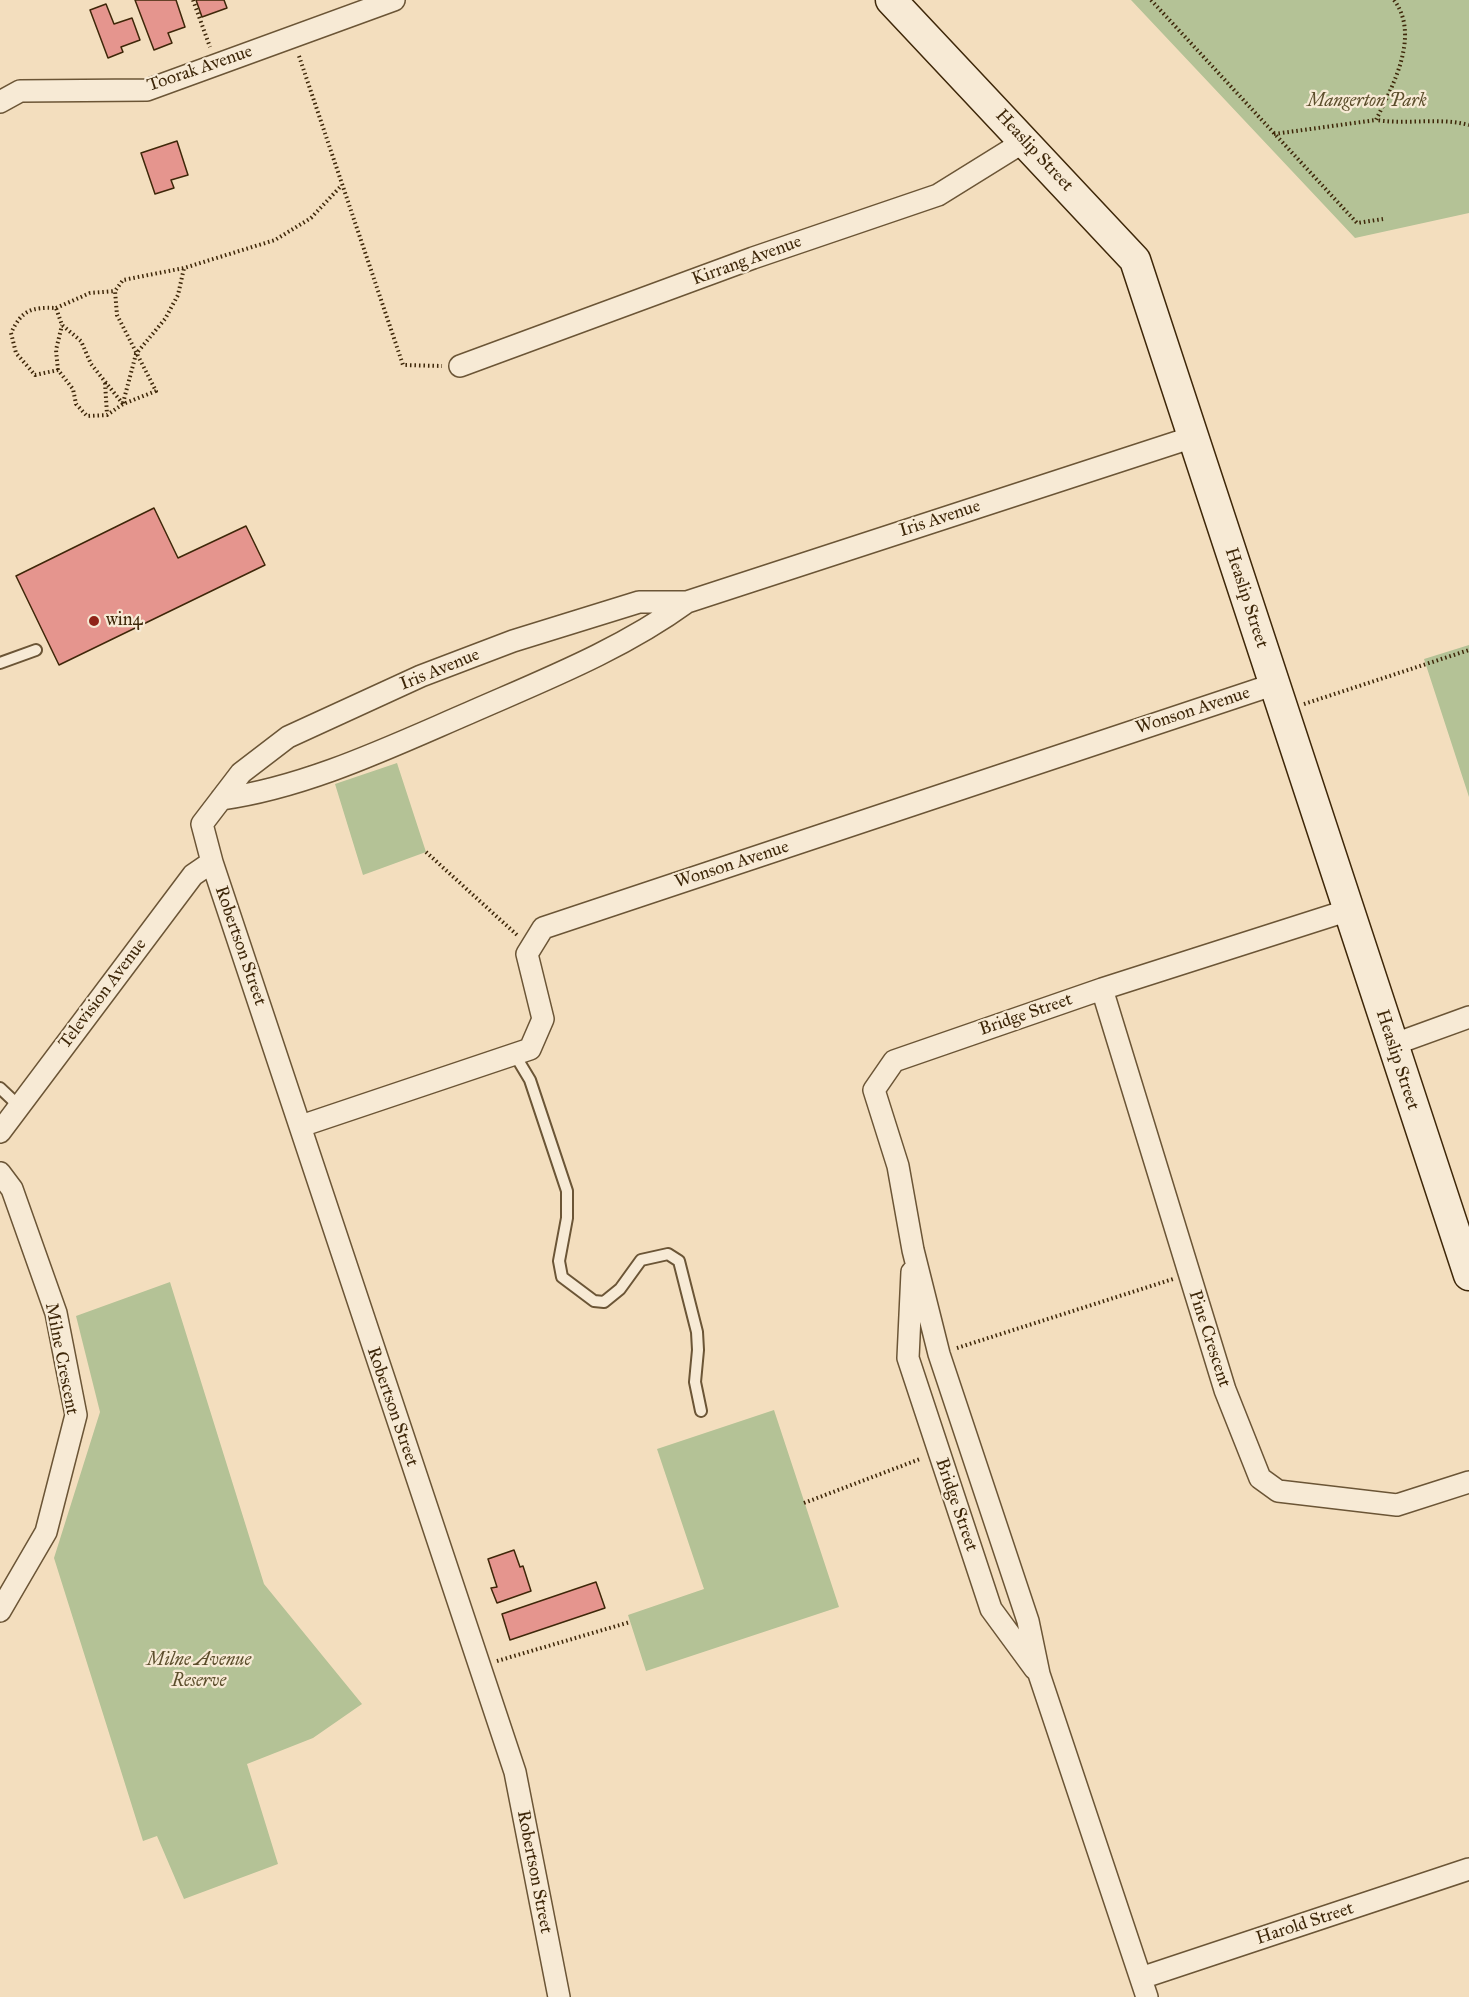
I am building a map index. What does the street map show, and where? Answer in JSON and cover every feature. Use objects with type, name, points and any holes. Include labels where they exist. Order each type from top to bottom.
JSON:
[{"type":"street","name":"Toorak Avenue","points":[[0,102],[20,92],[147,90],[394,0]]},
{"type":"street","name":"Heaslip Street","points":[[891,0],[1135,260],[1469,1275]]},
{"type":"street","name":"Kirrang Avenue","points":[[460,366],[753,258],[938,195],[1025,141]]},
{"type":"street","name":"Iris Avenue","points":[[202,824],[241,772],[288,737],[421,676],[513,640],[639,602],[687,602],[1193,436]]},
{"type":"street","name":"Iris Avenue","points":[[221,799],[252,794],[371,755],[562,672],[652,628],[687,602]]},
{"type":"street","name":"Wonson Avenue","points":[[531,947],[543,928],[1279,698]]},
{"type":"street","name":"Robertson Street","points":[[202,824],[212,862],[301,1126],[330,1224],[515,1772],[559,1997]]},
{"type":"street","name":"Television Avenue","points":[[0,1132],[193,875],[212,862]]},
{"type":"street","name":"Bridge Street","points":[[1144,1988],[1038,1674],[1028,1621],[939,1354],[913,1250],[898,1166],[874,1090],[894,1061],[1101,989],[1349,910]]},
{"type":"street","points":[[301,1126],[530,1049],[543,1019],[527,954],[531,947]]},
{"type":"street","name":"Pine Crescent","points":[[1101,989],[1225,1390],[1260,1478],[1278,1491],[1397,1505],[1469,1482]]},
{"type":"street","points":[[1392,1045],[1469,1017]]},
{"type":"street","name":"Milne Crescent","points":[[0,1173],[12,1189],[56,1313],[76,1415],[46,1532],[0,1611]]},
{"type":"street","name":"Bridge Street","points":[[913,1250],[908,1358],[991,1609],[1038,1674]]},
{"type":"street","name":"Harold Street","points":[[1144,1988],[1469,1869]]},
{"type":"lane","points":[[0,663],[36,650]]},
{"type":"lane","points":[[515,1055],[530,1080],[567,1191],[567,1218],[559,1261],[562,1277],[594,1301],[604,1302],[613,1297],[641,1260],[668,1254],[674,1256],[683,1270],[697,1332],[695,1382],[701,1411]]},
{"type":"lane","points":[[0,1088],[19,1106]]},
{"type":"path","points":[[193,0],[209,44]]},
{"type":"path","points":[[1151,0],[1357,223],[1383,219]]},
{"type":"path","points":[[1376,120],[1401,69],[1406,35],[1394,0]]},
{"type":"path","points":[[292,37],[403,365],[460,366]]},
{"type":"path","points":[[1274,134],[1376,120],[1417,124],[1450,120],[1469,125]]},
{"type":"path","points":[[62,325],[57,350],[58,370],[73,388],[76,404],[87,416],[107,415],[123,404],[156,391],[117,315],[115,291],[123,280],[184,268],[275,240],[311,218],[341,186]]},
{"type":"path","points":[[123,404],[136,354],[165,319],[178,295],[184,268]]},
{"type":"path","points":[[58,370],[35,375],[16,353],[10,333],[17,319],[35,307],[56,308],[90,292],[115,291]]},
{"type":"path","points":[[56,308],[62,325],[81,341],[91,364],[123,404]]},
{"type":"path","points":[[104,382],[107,415]]},
{"type":"path","points":[[1279,698],[1469,650]]},
{"type":"path","points":[[426,852],[531,947]]},
{"type":"path","points":[[939,1354],[1188,1274]]},
{"type":"path","points":[[804,1503],[938,1452]]},
{"type":"path","points":[[479,1666],[630,1622]]},
{"type":"green space","name":"Mangerton Park","points":[[1131,0],[1469,0],[1469,213],[1355,238]]},
{"type":"green space","points":[[1469,645],[1469,797],[1424,659]]},
{"type":"green space","points":[[397,763],[426,852],[363,875],[335,784]]},
{"type":"green space","name":"Milne Avenue Reserve","points":[[170,1282],[264,1584],[362,1704],[313,1738],[247,1764],[278,1864],[184,1899],[157,1836],[143,1841],[54,1558],[100,1412],[76,1316]]},
{"type":"green space","points":[[774,1410],[839,1607],[646,1671],[628,1615],[704,1589],[657,1449]]},
{"type":"building","points":[[135,0],[176,0],[185,27],[168,33],[172,43],[154,50]]},
{"type":"building","points":[[196,0],[224,0],[227,8],[202,17]]},
{"type":"building","points":[[106,4],[114,24],[132,18],[140,40],[121,47],[123,52],[108,58],[90,10]]},
{"type":"building","points":[[177,141],[188,175],[171,180],[174,188],[155,194],[141,153]]},
{"type":"building","name":"win4","points":[[154,508],[178,558],[246,526],[265,565],[59,665],[16,576]]},
{"type":"building","points":[[514,1550],[520,1567],[523,1566],[531,1591],[497,1603],[491,1588],[497,1587],[488,1559]]},
{"type":"building","points":[[596,1582],[605,1608],[510,1640],[502,1614]]},
{"type":"place","name":"win4","points":[[94,621]]}]
